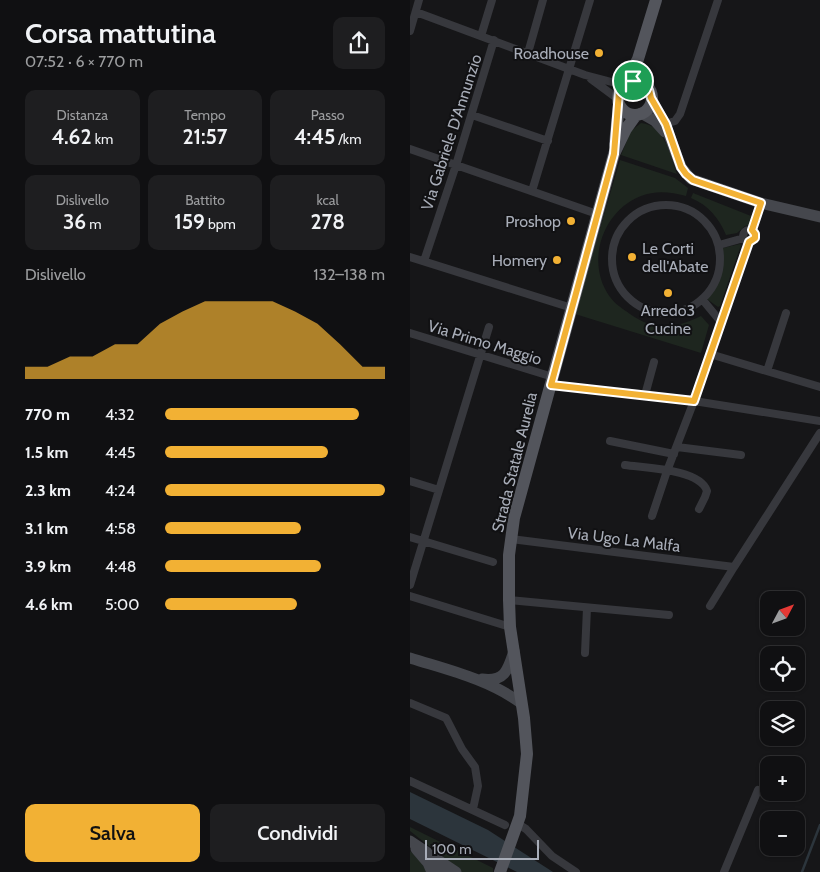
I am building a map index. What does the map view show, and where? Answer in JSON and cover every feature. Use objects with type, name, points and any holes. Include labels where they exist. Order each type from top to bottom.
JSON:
[{"type":"main road","points":[[646,37],[643,66],[646,85],[651,92],[651,98],[648,107],[638,114],[626,112],[618,101],[619,92],[637,63],[656,0]]},
{"type":"main road","points":[[624,84],[636,81],[646,85]]},
{"type":"main road","name":"Strada Statale Aurelia","points":[[614,154],[618,101]]},
{"type":"main road","name":"Strada Statale Aurelia","points":[[501,871],[516,830],[522,804],[527,754],[508,600],[511,538],[520,494],[614,154],[626,129],[638,114]]},
{"type":"street","points":[[410,30],[419,0]]},
{"type":"street","points":[[482,36],[492,0]]},
{"type":"street","points":[[528,53],[543,0]]},
{"type":"street","points":[[532,191],[590,0]]},
{"type":"street","points":[[666,124],[675,121],[680,114],[718,0]]},
{"type":"street","points":[[416,12],[585,75],[624,84]]},
{"type":"street","name":"Via Gabriele D'Annunzio","points":[[424,261],[472,115],[494,40]]},
{"type":"street","points":[[585,75],[618,101]]},
{"type":"street","points":[[651,98],[666,124],[681,167],[691,179],[761,203],[820,217]]},
{"type":"street","points":[[638,114],[659,124],[672,141]]},
{"type":"street","points":[[472,115],[548,141]]},
{"type":"street","points":[[410,150],[597,214]]},
{"type":"street","points":[[719,245],[755,238],[752,230],[761,203]]},
{"type":"street","points":[[662,204],[683,207],[697,213],[710,226],[719,245],[718,273],[713,285],[702,299],[691,307],[673,312],[656,312],[638,304],[624,293],[615,275],[612,260],[614,245],[621,229],[633,216],[647,208],[662,204]]},
{"type":"street","points":[[652,516],[721,322],[746,240]]},
{"type":"street","points":[[410,257],[572,308]]},
{"type":"street","points":[[702,299],[721,322]]},
{"type":"street","points":[[767,371],[786,314]]},
{"type":"street","points":[[410,585],[490,327]]},
{"type":"street","name":"Via Primo Maggio","points":[[410,333],[481,354],[552,381],[820,421]]},
{"type":"street","points":[[710,354],[820,387]]},
{"type":"street","points":[[645,395],[654,362]]},
{"type":"street","points":[[710,606],[820,433]]},
{"type":"street","points":[[610,440],[675,450],[741,455]]},
{"type":"street","points":[[625,466],[667,471],[689,476],[704,484],[706,496],[699,508]]},
{"type":"street","points":[[410,481],[439,490]]},
{"type":"street","points":[[410,538],[493,562]]},
{"type":"street","name":"Via Ugo La Malfa","points":[[511,538],[734,567]]},
{"type":"street","points":[[410,596],[510,627]]},
{"type":"street","points":[[508,600],[669,615]]},
{"type":"street","points":[[585,653],[587,608]]},
{"type":"street","points":[[500,683],[514,651]]},
{"type":"street","points":[[410,658],[473,678],[500,683],[522,703]]},
{"type":"street","points":[[500,683],[518,681]]},
{"type":"street","points":[[410,703],[446,718],[462,748],[473,763],[478,782],[473,809]]},
{"type":"street","points":[[410,781],[505,825]]},
{"type":"street","points":[[724,872],[758,790]]},
{"type":"street","points":[[516,830],[530,833],[552,856],[576,872]]},
{"type":"street","points":[[410,842],[456,872]]},
{"type":"street","points":[[410,842],[428,863],[432,872]]},
{"type":"street","points":[[434,858],[442,872]]},
{"type":"shaded area","points":[[641,123],[656,129],[661,135],[669,150],[677,174],[621,155],[631,131]]},
{"type":"shaded area","points":[[620,160],[675,178],[688,188],[686,196],[664,192],[641,196],[627,203],[616,213],[607,226],[599,254],[599,269],[603,284],[610,297],[617,304],[639,320],[648,324],[657,326],[674,325],[701,316],[709,325],[701,353],[575,314]]},
{"type":"shaded area","points":[[693,193],[751,216],[749,225],[737,233],[726,235],[712,213],[703,204],[691,198]]},
{"type":"shaded area","points":[[740,244],[720,306],[718,307],[707,299],[721,276],[723,248]]},
{"type":"shaded area","points":[[410,792],[488,830],[553,872],[517,872],[410,819]]},
{"type":"shaded area","points":[[410,827],[493,868],[493,872],[462,872],[410,831]]},
{"type":"shaded area","points":[[410,851],[419,859],[427,872],[410,872]]},
{"type":"waterway","points":[[802,872],[820,825]]},
{"type":"place","name":"Roadhouse","points":[[599,53]]},
{"type":"place","name":"Proshop","points":[[571,221]]},
{"type":"place","name":"Le Corti dell'Abate","points":[[632,257]]},
{"type":"place","name":"Homery","points":[[557,260]]},
{"type":"place","name":"Arredo3 Cucine","points":[[668,293]]},
{"type":"route","points":[[633,81],[643,83],[651,92],[651,98],[666,124],[681,167],[688,176],[693,180],[761,203],[752,230],[755,238],[749,242],[694,401],[551,385],[614,154],[619,104],[618,95],[623,85],[633,81]]}]
